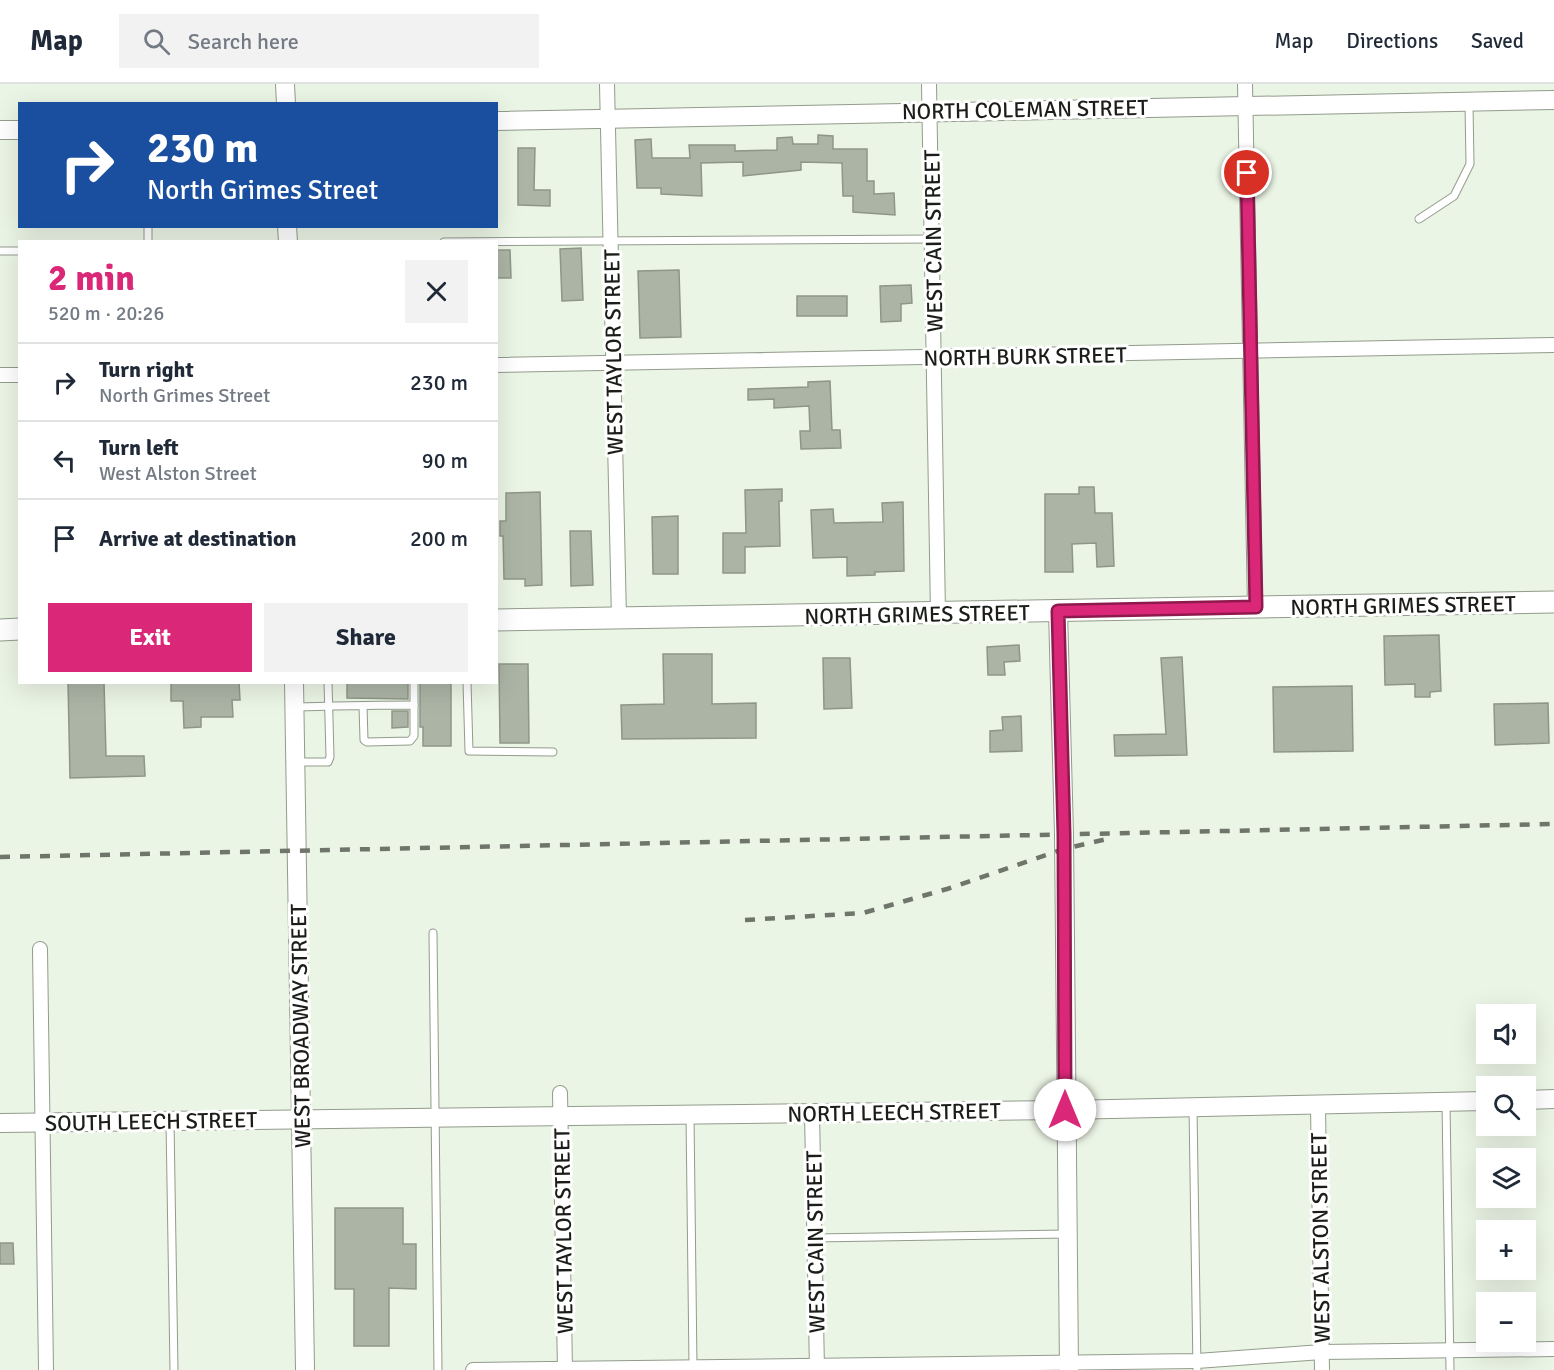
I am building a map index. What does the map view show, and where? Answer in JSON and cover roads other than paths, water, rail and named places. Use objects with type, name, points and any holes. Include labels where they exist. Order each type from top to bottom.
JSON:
[{"type":"main road","name":"NORTH GRIMES STREET","points":[[498,620],[1554,602]]},
{"type":"main road","points":[[0,630],[18,629]]},
{"type":"street","points":[[285,84],[286,102]]},
{"type":"street","name":"WEST TAYLOR STREET","points":[[607,84],[619,619]]},
{"type":"street","name":"WEST CAIN STREET","points":[[929,84],[934,239],[938,614]]},
{"type":"street","points":[[1245,84],[1256,607]]},
{"type":"street","name":"NORTH COLEMAN STREET","points":[[498,121],[1554,100]]},
{"type":"street","points":[[0,130],[18,130]]},
{"type":"street","name":"NORTH BURK STREET","points":[[498,365],[1554,345]]},
{"type":"street","points":[[0,375],[18,375]]},
{"type":"street","points":[[1058,611],[1064,834],[1068,1366]]},
{"type":"street","name":"WEST BROADWAY STREET","points":[[294,684],[305,1370]]},
{"type":"street","points":[[40,949],[46,1370]]},
{"type":"street","name":"WEST TAYLOR STREET","points":[[560,1093],[565,1369]]},
{"type":"street","points":[[1536,1100],[1554,1100]]},
{"type":"street","name":"NORTH LEECH STREET","points":[[302,1119],[1065,1110],[1476,1101]]},
{"type":"street","name":"WEST ALSTON STREET","points":[[1318,1106],[1322,1370]]},
{"type":"street","name":"WEST CAIN STREET","points":[[812,1113],[817,1368]]},
{"type":"street","name":"SOUTH LEECH STREET","points":[[0,1123],[302,1119]]},
{"type":"street","points":[[473,1370],[1197,1365],[1322,1352],[1554,1349]]},
{"type":"lane","points":[[1419,219],[1454,196],[1470,164],[1469,101]]},
{"type":"lane","points":[[498,241],[934,239]]},
{"type":"lane","points":[[0,251],[18,251]]},
{"type":"lane","points":[[296,762],[328,762],[328,684]]},
{"type":"lane","points":[[363,706],[364,740],[367,742],[411,741],[414,736],[414,684]]},
{"type":"lane","points":[[467,684],[470,751],[553,752]]},
{"type":"lane","points":[[295,707],[414,705]]},
{"type":"lane","points":[[434,933],[438,1370]]},
{"type":"lane","points":[[1446,1102],[1450,1370]]},
{"type":"lane","points":[[1193,1108],[1197,1365]]},
{"type":"lane","points":[[690,1115],[693,1369]]},
{"type":"lane","points":[[170,1121],[174,1370]]},
{"type":"lane","points":[[815,1238],[1067,1234]]},
{"type":"railway","points":[[0,857],[1554,824]]},
{"type":"railway","points":[[745,920],[863,913],[947,889],[1064,849],[1107,839]]}]
